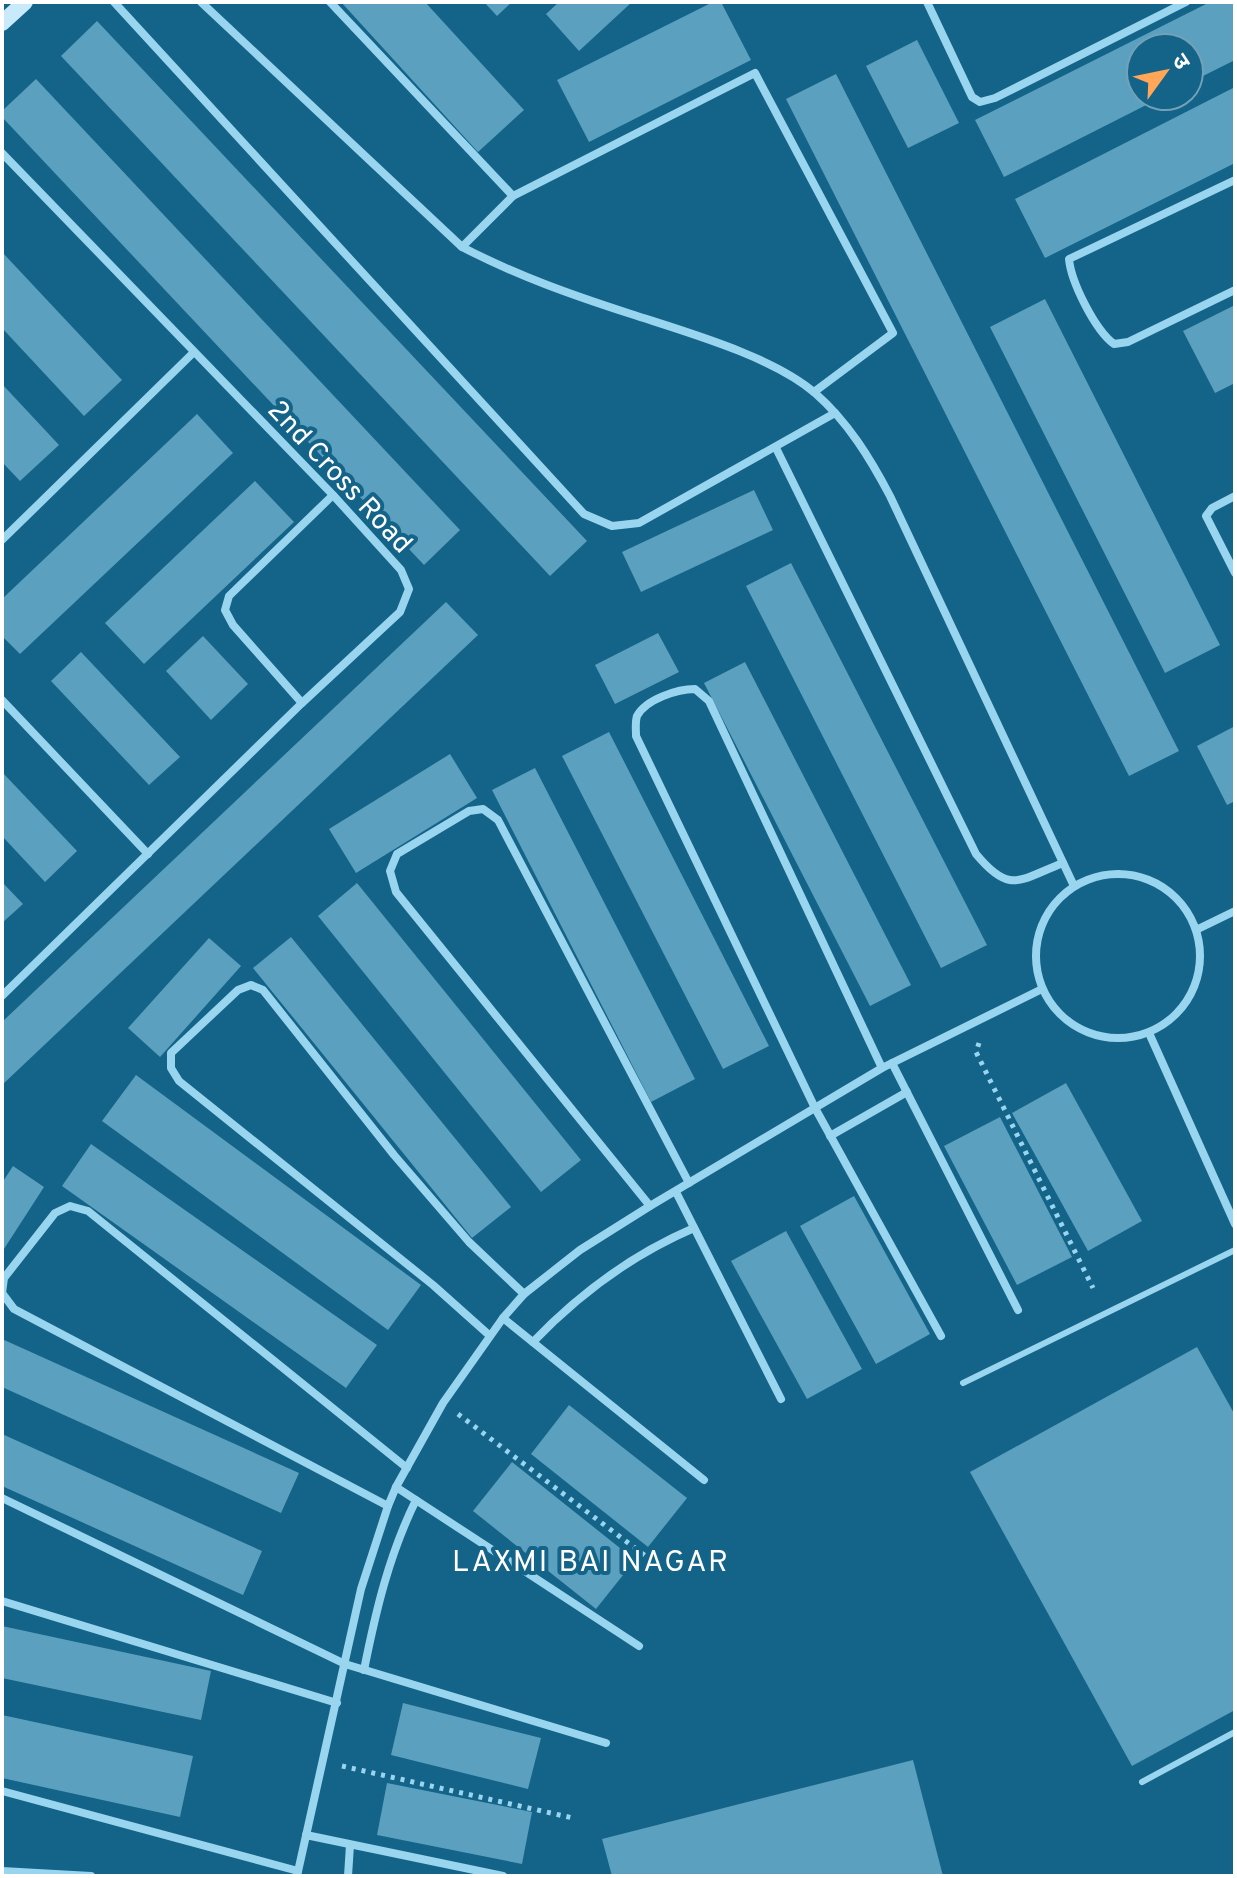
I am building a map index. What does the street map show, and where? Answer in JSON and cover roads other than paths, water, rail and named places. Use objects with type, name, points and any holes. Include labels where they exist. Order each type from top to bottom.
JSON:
[{"type":"street","points":[[2,23],[25,2]]},
{"type":"street","points":[[114,2],[584,514],[612,526],[639,523],[835,413]]},
{"type":"street","points":[[201,2],[462,247],[515,274],[710,340],[783,372],[814,392],[835,413],[867,453],[890,496],[1074,886]]},
{"type":"street","points":[[330,2],[513,196]]},
{"type":"street","points":[[927,2],[972,97],[980,102],[995,98],[1186,2]]},
{"type":"street","points":[[462,247],[513,196],[755,73],[893,333],[814,392]]},
{"type":"street","name":"2nd Cross Road","points":[[2,153],[333,495],[401,570],[409,589],[400,612],[302,703],[2,996]]},
{"type":"street","points":[[1235,180],[1069,259],[1070,272],[1088,308],[1106,338],[1114,344],[1128,342],[1235,290]]},
{"type":"street","points":[[2,540],[194,352]]},
{"type":"street","points":[[776,448],[976,854],[990,872],[1001,880],[1014,882],[1063,863]]},
{"type":"street","points":[[302,703],[233,625],[225,610],[229,596],[333,495]]},
{"type":"street","points":[[1235,496],[1212,508],[1206,516],[1235,573]]},
{"type":"street","points":[[882,1068],[709,701],[695,689],[682,689],[645,707],[636,718],[636,736],[815,1108],[941,1336]]},
{"type":"street","points":[[2,700],[148,854]]},
{"type":"street","points":[[650,1206],[396,892],[390,871],[397,854],[469,811],[483,809],[498,820],[689,1183]]},
{"type":"street","points":[[1100,876],[1133,876],[1163,887],[1190,912],[1198,929],[1203,963],[1182,1007],[1149,1033],[1121,1039],[1084,1032],[1060,1016],[1042,989],[1035,961],[1039,931],[1052,906],[1074,886],[1100,876]]},
{"type":"street","points":[[1198,929],[1235,911]]},
{"type":"street","points":[[489,1335],[433,1285],[179,1081],[171,1068],[171,1053],[238,990],[251,985],[263,990],[394,1155],[469,1242],[524,1294]]},
{"type":"street","points":[[2,1791],[297,1874],[361,1589],[388,1506],[443,1403],[503,1318],[524,1294],[580,1250],[650,1206],[882,1068],[1042,989]]},
{"type":"street","points":[[1149,1033],[1235,1224]]},
{"type":"street","points":[[892,1063],[1018,1310]]},
{"type":"street","points":[[830,1136],[907,1092]]},
{"type":"street","points":[[676,1192],[781,1399]]},
{"type":"street","points":[[388,1506],[14,1309],[2,1293],[4,1278],[55,1213],[70,1206],[88,1211],[407,1468]]},
{"type":"street","points":[[533,1342],[590,1288],[694,1228]]},
{"type":"street","points":[[503,1318],[704,1480]]},
{"type":"street","points":[[396,1487],[639,1646]]},
{"type":"street","points":[[2,1498],[345,1664],[606,1743]]},
{"type":"street","points":[[364,1670],[378,1597],[399,1536],[416,1500]]},
{"type":"street","points":[[2,1601],[337,1703]]},
{"type":"street","points":[[306,1835],[503,1876]]},
{"type":"street","points":[[348,1876],[350,1845]]},
{"type":"street","points":[[2,1871],[91,1876]]},
{"type":"lane","points":[[963,1383],[1235,1250]]},
{"type":"lane","points":[[1142,1782],[1235,1732]]},
{"type":"district","name":"LAXMI BAI NAGAR","points":[[591,1561]]}]
